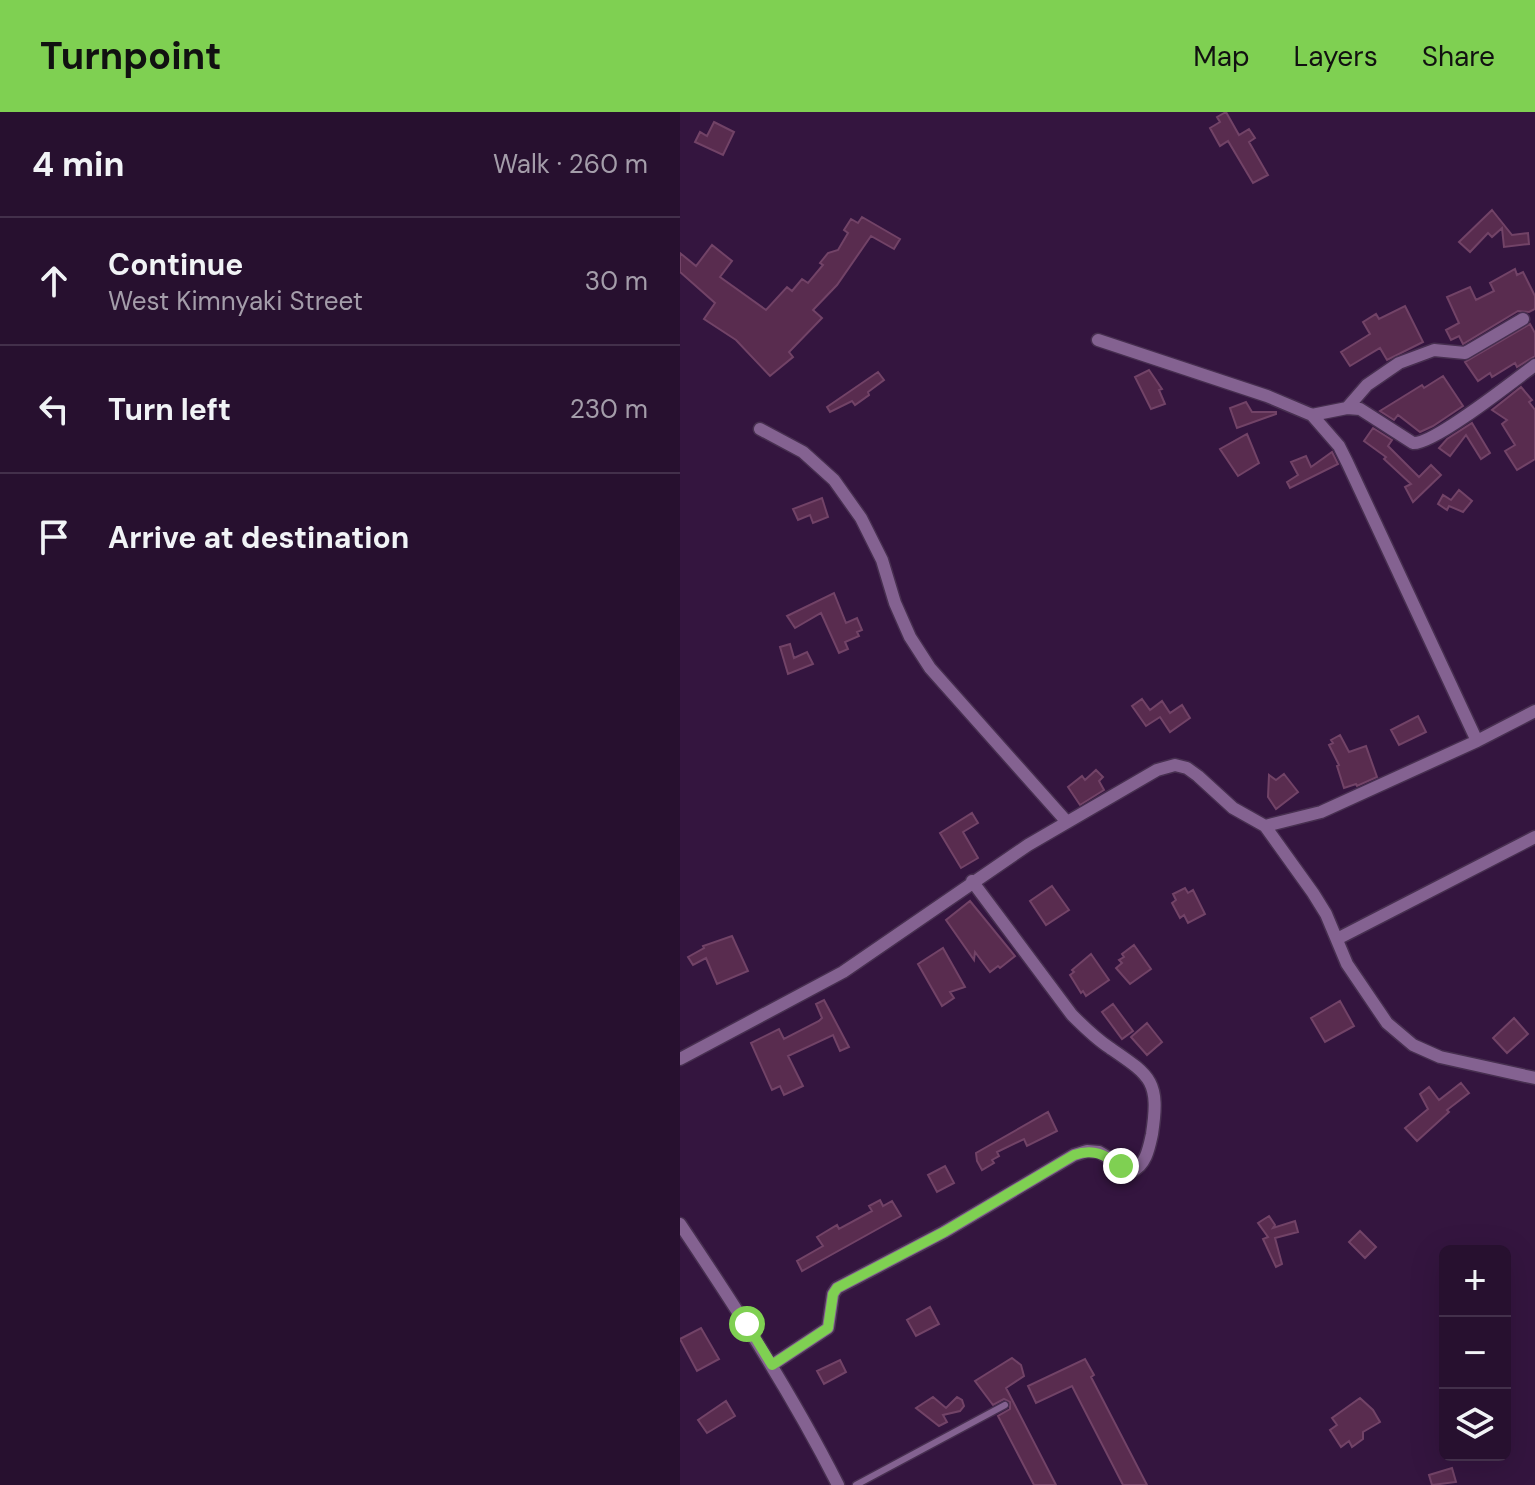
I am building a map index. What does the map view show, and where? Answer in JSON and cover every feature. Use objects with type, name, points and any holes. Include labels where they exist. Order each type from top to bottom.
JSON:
[{"type":"street","points":[[1347,408],[1367,385],[1399,363],[1434,350],[1465,353],[1523,319]]},
{"type":"street","points":[[1098,340],[1267,396],[1312,415],[1339,446],[1477,741]]},
{"type":"street","points":[[1312,415],[1347,408],[1372,414],[1413,443],[1421,443],[1535,365]]},
{"type":"street","points":[[760,429],[803,452],[834,480],[861,518],[882,560],[895,603],[910,637],[930,668],[1067,822]]},
{"type":"street","points":[[1265,826],[1321,812],[1535,711]]},
{"type":"street","points":[[680,1059],[843,972],[972,881],[1157,770],[1175,765],[1198,776],[1233,808],[1265,826],[1313,893],[1347,964],[1387,1023],[1413,1045],[1458,1062],[1535,1078]]},
{"type":"street","points":[[1337,939],[1535,837]]},
{"type":"street","points":[[772,1365],[828,1328],[833,1294],[837,1288],[944,1232],[1056,1164],[1087,1151],[1099,1152],[1132,1171],[1139,1167],[1146,1155],[1155,1110],[1154,1091],[1149,1078],[1072,1015],[972,881]]},
{"type":"street","points":[[680,1224],[803,1415],[838,1485]]},
{"type":"lane","points":[[856,1485],[1005,1405]]},
{"type":"building","points":[[1226,112],[1239,135],[1249,129],[1255,138],[1249,142],[1268,175],[1253,183],[1228,141],[1220,146],[1210,128],[1220,122],[1217,117]]},
{"type":"building","points":[[714,122],[734,132],[723,155],[695,142],[700,132],[707,136]]},
{"type":"building","points":[[1492,210],[1512,235],[1528,233],[1529,244],[1504,247],[1502,228],[1492,237],[1488,233],[1470,252],[1459,242]]},
{"type":"building","points":[[862,217],[900,239],[894,249],[871,236],[837,285],[813,310],[822,318],[789,352],[793,357],[770,376],[736,340],[704,319],[715,303],[680,272],[680,253],[696,266],[712,245],[732,261],[720,277],[766,310],[787,287],[792,291],[802,279],[808,283],[823,265],[820,263],[828,253],[838,250],[848,233],[844,230],[851,219],[858,223]]},
{"type":"building","points":[[1515,269],[1517,275],[1523,272],[1535,296],[1535,309],[1518,311],[1463,344],[1459,336],[1451,340],[1446,330],[1459,323],[1447,297],[1470,287],[1476,300],[1494,291],[1490,283]]},
{"type":"building","points":[[1405,306],[1423,342],[1387,360],[1380,348],[1350,366],[1341,352],[1370,334],[1363,322],[1376,314],[1379,319]]},
{"type":"building","points":[[1530,324],[1535,333],[1535,356],[1517,367],[1515,363],[1492,377],[1490,373],[1478,381],[1465,362]]},
{"type":"building","points":[[1149,370],[1162,389],[1159,390],[1165,404],[1151,409],[1135,377]]},
{"type":"building","points":[[878,372],[884,380],[868,392],[869,395],[855,405],[852,401],[830,412],[827,407]]},
{"type":"building","points":[[1443,376],[1463,406],[1433,426],[1420,432],[1398,415],[1394,420],[1380,411],[1422,385],[1424,388]]},
{"type":"building","points":[[1521,387],[1532,400],[1529,402],[1535,410],[1535,459],[1517,470],[1505,451],[1515,445],[1502,424],[1507,420],[1492,410]]},
{"type":"building","points":[[1246,402],[1252,412],[1276,414],[1237,428],[1230,408]]},
{"type":"building","points":[[1472,423],[1490,453],[1481,459],[1466,435],[1450,456],[1439,448],[1447,439]]},
{"type":"building","points":[[1373,428],[1392,440],[1388,446],[1419,477],[1431,465],[1441,475],[1413,502],[1405,487],[1411,484],[1384,459],[1386,457],[1364,441]]},
{"type":"building","points":[[1247,434],[1259,463],[1238,476],[1220,449]]},
{"type":"building","points":[[1332,452],[1338,464],[1290,488],[1287,482],[1298,475],[1291,462],[1306,456],[1311,467]]},
{"type":"building","points":[[1459,490],[1472,501],[1463,512],[1449,506],[1447,510],[1438,504],[1443,495],[1451,500]]},
{"type":"building","points":[[822,498],[828,517],[813,523],[810,515],[798,520],[793,509]]},
{"type":"building","points":[[834,593],[846,623],[857,618],[862,630],[857,632],[859,636],[845,642],[848,649],[839,653],[821,613],[795,628],[787,616]]},
{"type":"building","points":[[790,644],[794,658],[807,652],[813,664],[788,674],[780,647]]},
{"type":"building","points":[[1142,699],[1150,710],[1162,701],[1170,713],[1182,705],[1190,718],[1170,732],[1160,717],[1146,726],[1132,706]]},
{"type":"building","points":[[1418,716],[1426,732],[1399,745],[1391,730]]},
{"type":"building","points":[[1340,735],[1349,752],[1366,746],[1377,777],[1344,788],[1339,765],[1329,745]]},
{"type":"building","points":[[1096,770],[1103,777],[1099,781],[1104,790],[1080,805],[1068,787],[1082,776],[1085,780]]},
{"type":"building","points":[[1284,774],[1298,792],[1276,809],[1268,797],[1269,775],[1276,780]]},
{"type":"building","points":[[972,813],[978,823],[963,832],[978,858],[961,868],[940,833]]},
{"type":"building","points":[[1052,886],[1069,910],[1046,925],[1030,901]]},
{"type":"building","points":[[1185,888],[1188,893],[1193,890],[1205,914],[1188,923],[1184,915],[1180,918],[1172,903],[1176,900],[1173,894]]},
{"type":"building","points":[[970,901],[1015,956],[990,972],[975,952],[974,960],[946,920]]},
{"type":"building","points":[[732,936],[748,971],[717,984],[706,958],[693,965],[688,957],[703,946]]},
{"type":"building","points":[[1134,945],[1151,969],[1130,984],[1116,968],[1122,963],[1119,960],[1124,957],[1122,954]]},
{"type":"building","points":[[943,948],[965,987],[950,992],[954,998],[942,1006],[918,964]]},
{"type":"building","points":[[1091,954],[1109,980],[1086,996],[1070,975]]},
{"type":"building","points":[[824,1000],[849,1047],[840,1051],[833,1035],[788,1056],[803,1086],[784,1095],[780,1086],[772,1090],[751,1043],[779,1029],[784,1039],[819,1021],[822,1018],[816,1004]]},
{"type":"building","points":[[1340,1001],[1354,1026],[1325,1042],[1311,1018]]},
{"type":"building","points":[[1113,1004],[1133,1031],[1122,1039],[1102,1012]]},
{"type":"building","points":[[1514,1018],[1528,1034],[1507,1053],[1493,1038]]},
{"type":"building","points":[[1147,1023],[1162,1042],[1147,1055],[1131,1037]]},
{"type":"building","points":[[1461,1083],[1469,1093],[1447,1110],[1449,1112],[1417,1141],[1405,1128],[1428,1109],[1420,1094],[1429,1087],[1439,1100]]},
{"type":"building","points":[[1048,1112],[1057,1131],[1027,1146],[1024,1139],[997,1152],[999,1156],[992,1160],[994,1163],[982,1170],[976,1153]]},
{"type":"building","points":[[945,1166],[954,1183],[937,1192],[928,1175]]},
{"type":"building","points":[[880,1200],[883,1206],[892,1201],[901,1216],[802,1271],[797,1261],[823,1246],[817,1237],[872,1211],[869,1206]]},
{"type":"building","points":[[1269,1216],[1275,1225],[1273,1228],[1295,1221],[1298,1232],[1275,1238],[1282,1264],[1276,1267],[1263,1239],[1268,1237],[1258,1223]]},
{"type":"building","points":[[1360,1231],[1376,1247],[1365,1258],[1349,1242]]},
{"type":"building","points":[[930,1307],[939,1324],[916,1336],[907,1320]]},
{"type":"building","points":[[701,1328],[719,1359],[697,1371],[680,1339]]},
{"type":"building","points":[[1012,1358],[1021,1365],[1024,1376],[1006,1388],[1056,1485],[1034,1485],[998,1416],[1010,1409],[1010,1402],[1004,1399],[993,1405],[975,1381]]},
{"type":"building","points":[[1085,1359],[1094,1375],[1091,1377],[1147,1485],[1123,1485],[1072,1386],[1036,1403],[1028,1386]]},
{"type":"building","points":[[840,1360],[846,1372],[824,1384],[817,1371]]},
{"type":"building","points":[[933,1397],[946,1408],[957,1397],[964,1406],[960,1411],[943,1415],[947,1422],[939,1426],[916,1408]]},
{"type":"building","points":[[1360,1398],[1380,1422],[1363,1432],[1363,1439],[1352,1447],[1349,1441],[1341,1447],[1330,1430],[1337,1425],[1332,1418]]},
{"type":"building","points":[[726,1401],[735,1416],[707,1433],[698,1420]]},
{"type":"building","points":[[1452,1468],[1456,1482],[1432,1485],[1429,1475]]},
{"type":"route","points":[[747,1324],[772,1365],[828,1328],[833,1294],[854,1277],[944,1232],[1074,1155],[1087,1151],[1099,1152],[1121,1166]]}]
